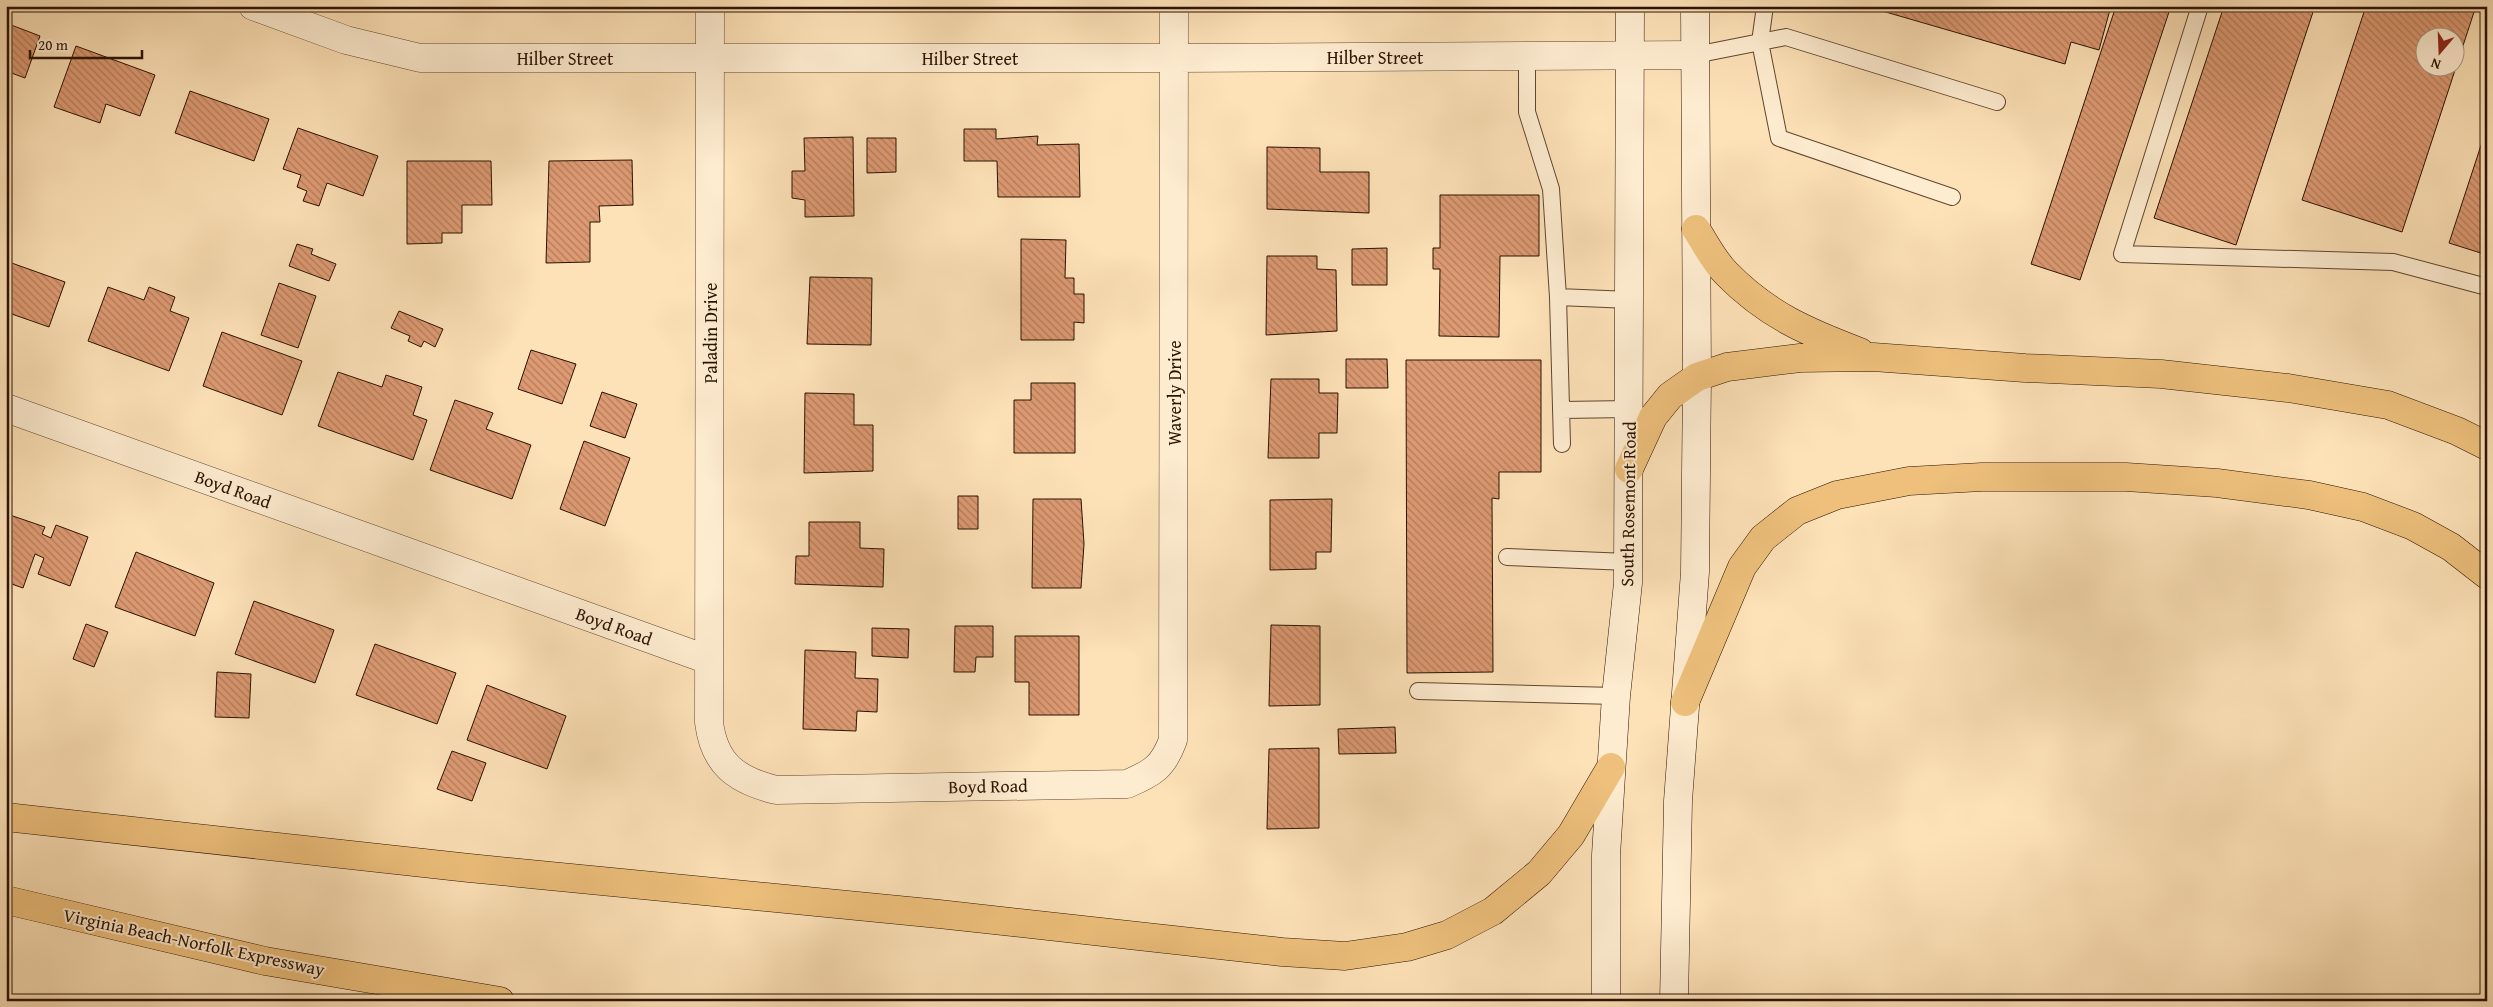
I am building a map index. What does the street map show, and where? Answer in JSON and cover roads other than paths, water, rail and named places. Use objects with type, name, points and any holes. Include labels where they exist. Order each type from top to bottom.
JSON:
[{"type":"highway","points":[[1696,229],[1725,273],[1778,317],[1814,334],[1873,357]]},
{"type":"highway","points":[[1629,469],[1653,417],[1670,396],[1697,377],[1727,367],[1800,358],[1873,357],[2025,368],[2161,374],[2288,388],[2388,406],[2457,431],[2487,446]]},
{"type":"highway","points":[[1685,702],[1742,567],[1763,538],[1797,511],[1813,504],[1837,495],[1909,481],[1982,477],[2126,477],[2217,483],[2309,496],[2363,507],[2413,526],[2450,547],[2487,575]]},
{"type":"highway","points":[[6,817],[459,866],[948,915],[1282,952],[1345,956],[1408,947],[1447,934],[1492,911],[1539,873],[1571,834],[1611,767]]},
{"type":"highway","name":"Virginia Beach-Norfolk Expressway","points":[[6,900],[264,961],[500,1001]]},
{"type":"street","name":"Hilber Street","points":[[253,6],[346,40],[420,58],[1175,58],[1695,55]]},
{"type":"street","name":"Paladin Drive","points":[[709,660],[710,6]]},
{"type":"street","name":"Waverly Drive","points":[[1152,773],[1166,757],[1173,740],[1174,6]]},
{"type":"street","name":"South Rosemont Road","points":[[1606,1001],[1606,855],[1616,696],[1628,562],[1630,6]]},
{"type":"street","points":[[1674,1001],[1678,801],[1695,572],[1697,377],[1695,6]]},
{"type":"street","name":"Boyd Road","points":[[6,408],[709,660],[711,736],[718,755],[734,774],[752,784],[776,790],[1127,784],[1152,773]]},
{"type":"lane","points":[[1765,6],[1760,42],[1779,138],[1952,197]]},
{"type":"lane","points":[[2200,6],[2122,254],[2393,262],[2487,287]]},
{"type":"lane","points":[[1695,55],[1786,37],[1997,102]]},
{"type":"lane","points":[[1527,57],[1527,112],[1551,189],[1558,297],[1562,444]]},
{"type":"lane","points":[[1558,297],[1630,300]]},
{"type":"lane","points":[[1561,410],[1630,410]]},
{"type":"lane","points":[[1507,556],[1628,562]]},
{"type":"lane","points":[[1418,691],[1616,696]]}]
